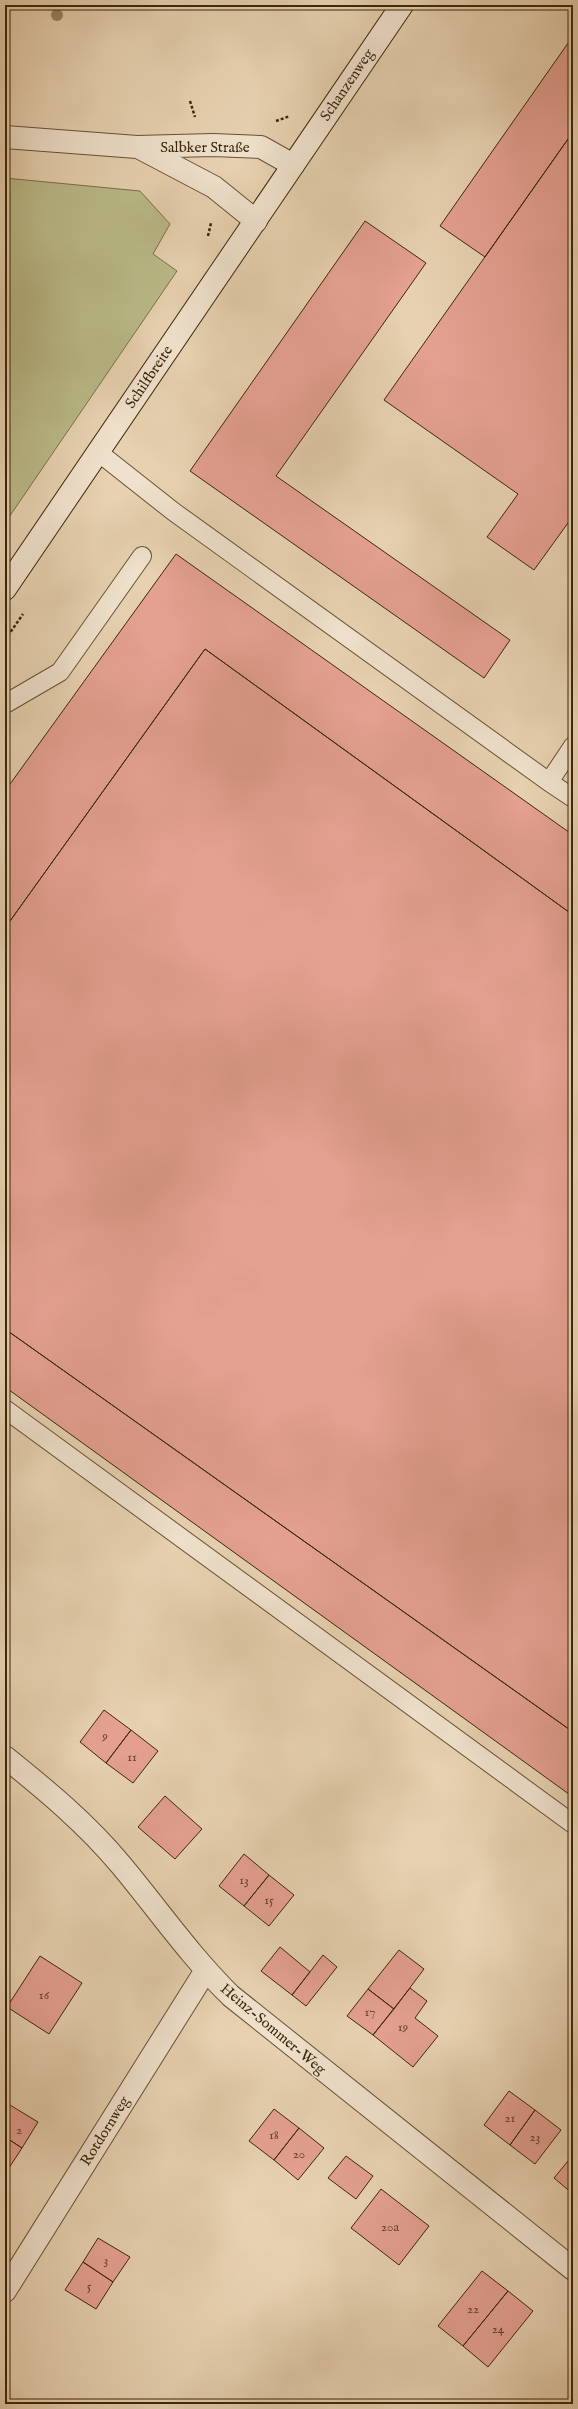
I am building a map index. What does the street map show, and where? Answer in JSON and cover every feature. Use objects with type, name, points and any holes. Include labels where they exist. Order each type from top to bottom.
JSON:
[{"type":"street","name":"Schanzenweg","points":[[293,165],[402,5]]},
{"type":"street","name":"Salbker Straße","points":[[5,137],[137,147],[213,145],[261,147],[293,165]]},
{"type":"street","name":"Salbker Straße","points":[[137,147],[214,187],[256,221]]},
{"type":"street","name":"Schilfbreite","points":[[5,589],[293,165]]},
{"type":"street","name":"Heinz-Sommer-Weg","points":[[5,1757],[91,1832],[121,1865],[206,1970],[242,2006],[573,2269]]},
{"type":"street","name":"Rotdornweg","points":[[5,2291],[206,1970]]},
{"type":"lane","points":[[98,452],[174,512],[573,798]]},
{"type":"lane","points":[[5,704],[60,672],[142,556]]},
{"type":"lane","points":[[549,782],[573,746]]},
{"type":"lane","points":[[5,1409],[573,1824]]},
{"type":"path","points":[[190,101],[193,109]]},
{"type":"path","points":[[206,219],[211,222]]},
{"type":"green space","points":[[5,178],[140,191],[170,224],[153,254],[177,271],[5,523]]},
{"type":"building","points":[[573,36],[573,132],[485,257],[440,226]]},
{"type":"building","points":[[573,132],[573,516],[534,570],[487,537],[518,494],[384,400]]},
{"type":"building","points":[[365,221],[426,263],[276,476],[510,640],[484,678],[190,471]]},
{"type":"building","points":[[176,554],[573,835],[573,915],[205,649],[5,928],[5,791]]},
{"type":"building","points":[[205,649],[573,915],[573,1732],[5,1329],[5,928]]},
{"type":"building","points":[[5,1329],[573,1732],[573,1797],[5,1387]]},
{"type":"building","points":[[104,1710],[131,1730],[106,1763],[80,1742]]},
{"type":"building","points":[[131,1730],[158,1751],[133,1783],[106,1763]]},
{"type":"building","points":[[165,1796],[202,1829],[175,1859],[138,1827]]},
{"type":"building","points":[[244,1854],[269,1875],[244,1906],[219,1886]]},
{"type":"building","points":[[269,1875],[294,1895],[269,1926],[244,1906]]},
{"type":"building","points":[[280,1947],[310,1972],[292,1995],[261,1971]]},
{"type":"building","points":[[399,1950],[424,1969],[394,2009],[368,1989]]},
{"type":"building","points":[[323,1955],[337,1967],[306,2006],[292,1995]]},
{"type":"building","points":[[40,1956],[82,1983],[49,2034],[7,2007]]},
{"type":"building","points":[[410,1988],[427,2001],[415,2018],[438,2036],[413,2067],[373,2035]]},
{"type":"building","points":[[368,1989],[394,2009],[373,2035],[347,2016]]},
{"type":"building","points":[[509,2091],[535,2110],[510,2145],[484,2125]]},
{"type":"building","points":[[5,2102],[38,2122],[22,2148],[5,2137]]},
{"type":"building","points":[[274,2109],[299,2128],[274,2160],[249,2141]]},
{"type":"building","points":[[535,2110],[561,2130],[535,2164],[510,2145]]},
{"type":"building","points":[[299,2128],[324,2148],[298,2180],[274,2160]]},
{"type":"building","points":[[5,2137],[22,2148],[5,2174]]},
{"type":"building","points":[[573,2155],[573,2194],[554,2178]]},
{"type":"building","points":[[346,2156],[373,2176],[356,2199],[328,2178]]},
{"type":"building","points":[[381,2189],[429,2226],[399,2265],[351,2228]]},
{"type":"building","points":[[98,2238],[130,2257],[113,2282],[83,2262]]},
{"type":"building","points":[[83,2262],[113,2282],[96,2309],[65,2290]]},
{"type":"building","points":[[482,2271],[508,2291],[463,2346],[438,2326]]},
{"type":"building","points":[[508,2291],[533,2311],[488,2367],[463,2346]]}]
